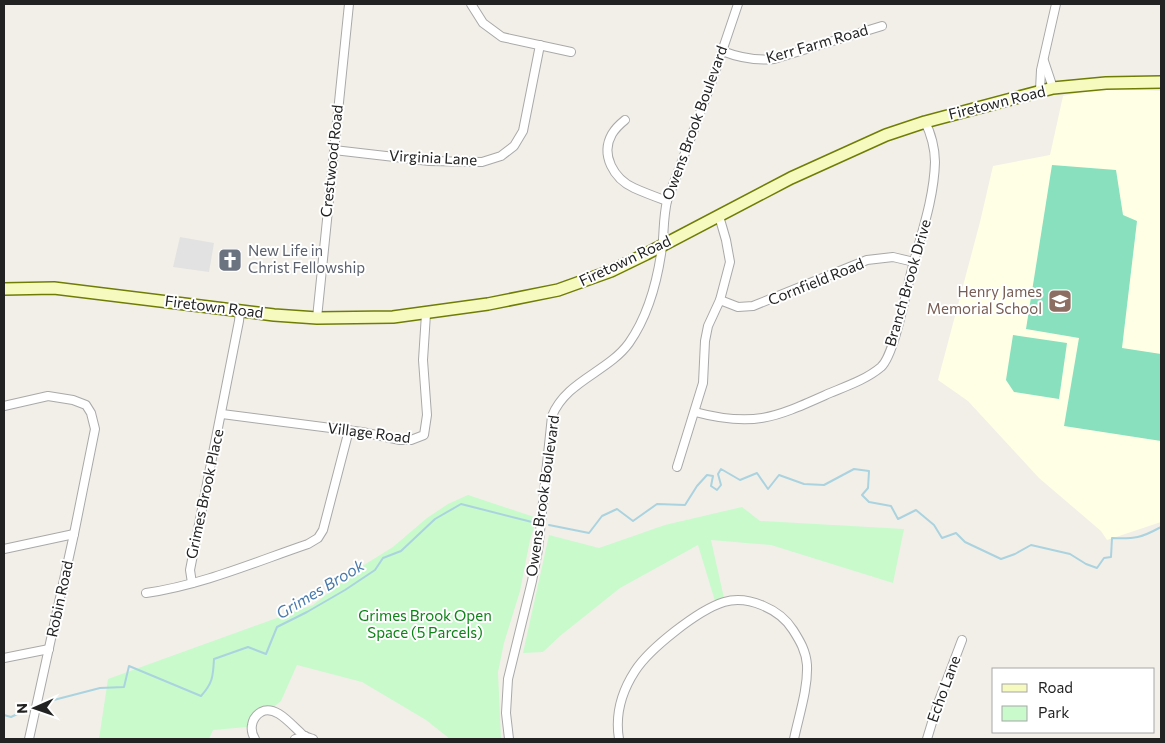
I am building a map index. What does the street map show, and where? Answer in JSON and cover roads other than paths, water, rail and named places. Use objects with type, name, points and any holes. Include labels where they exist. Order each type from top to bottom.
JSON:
[{"type":"street","name":"Crestwood Road","points":[[317,318],[349,4]]},
{"type":"street","points":[[471,4],[483,23],[494,33],[511,40],[571,52]]},
{"type":"street","name":"Owens Brook Boulevard","points":[[509,739],[506,713],[508,679],[538,550],[552,416],[556,406],[576,386],[615,357],[628,344],[642,322],[649,304],[662,245],[663,216],[667,201],[738,4]]},
{"type":"street","points":[[1040,90],[1041,76],[1056,4]]},
{"type":"street","name":"Kerr Farm Road","points":[[722,51],[747,59],[774,59],[882,26]]},
{"type":"street","name":"Virginia Lane","points":[[334,150],[429,161],[482,162],[501,156],[514,146],[523,131],[540,45]]},
{"type":"street","points":[[1044,61],[1053,88]]},
{"type":"street","name":"Firetown Road","points":[[4,289],[54,288],[317,318],[368,318],[426,314],[488,304],[558,290],[611,271],[791,178],[886,135],[925,122],[1040,90],[1106,83],[1161,82]]},
{"type":"street","points":[[624,120],[611,135],[607,154],[610,164],[624,182],[633,188],[667,201]]},
{"type":"street","name":"Branch Brook Drive","points":[[695,412],[743,421],[768,418],[847,386],[882,366],[889,352],[927,214],[935,161],[929,129],[925,122]]},
{"type":"street","points":[[677,467],[703,383],[708,326],[720,300],[730,262],[719,216]]},
{"type":"street","name":"Cornfield Road","points":[[720,300],[738,307],[753,306],[867,260],[893,257],[914,262]]},
{"type":"street","name":"Grimes Brook Place","points":[[240,310],[222,414],[190,570],[192,582],[210,579],[308,544],[318,538],[326,517],[349,430]]},
{"type":"street","name":"Village Road","points":[[222,414],[349,430],[400,440],[411,440],[424,435],[427,415],[423,360],[426,314]]},
{"type":"street","name":"Robin Road","points":[[4,406],[48,396],[73,400],[86,405],[91,413],[96,429],[49,649],[4,658]]},
{"type":"street","points":[[4,549],[74,534]]},
{"type":"street","points":[[146,593],[166,590],[192,582]]},
{"type":"street","points":[[619,739],[618,716],[620,705],[628,683],[643,659],[699,614],[725,602],[734,601],[756,603],[770,608],[790,625],[803,647],[807,664],[806,682],[794,739]]},
{"type":"street","name":"Echo Lane","points":[[928,739],[937,706],[962,640]]},
{"type":"street","points":[[29,739],[49,649]]},
{"type":"street","points":[[256,739],[251,730],[253,720],[264,711],[278,713],[305,736],[314,739]]},
{"type":"street","points":[[295,739],[305,736]]},
{"type":"waterway","name":"Grimes Brook","points":[[549,525],[589,533],[602,516],[617,509],[633,521],[657,504],[685,505],[697,486],[707,475],[713,476],[711,486],[717,490],[721,485],[718,474],[721,469],[740,480],[757,473],[768,489],[779,475],[804,484],[824,485],[854,469],[869,471],[868,488],[862,495],[869,502],[891,506],[898,519],[916,510],[934,525],[942,538],[956,533],[965,542],[1001,559],[1031,545],[1070,554],[1086,564],[1097,568],[1104,558],[1111,557],[1112,538],[1143,536],[1161,527],[1161,520]]},
{"type":"waterway","name":"Grimes Brook","points":[[46,702],[100,688],[124,687],[129,666],[201,696],[212,679],[214,659],[248,647],[266,654],[277,627],[345,590],[375,570],[383,558],[401,551],[435,519],[461,504],[532,522]]},
{"type":"waterway","name":"Grimes Brook","points":[[4,715],[11,717],[30,708]]},
{"type":"place","name":"New Life in Christ Fellowship","points":[[230,260]]},
{"type":"place","name":"Henry James Memorial School","points":[[1060,301]]},
{"type":"park label","name":"Grimes Brook Open Space (5 Parcels)","points":[[425,624]]}]
